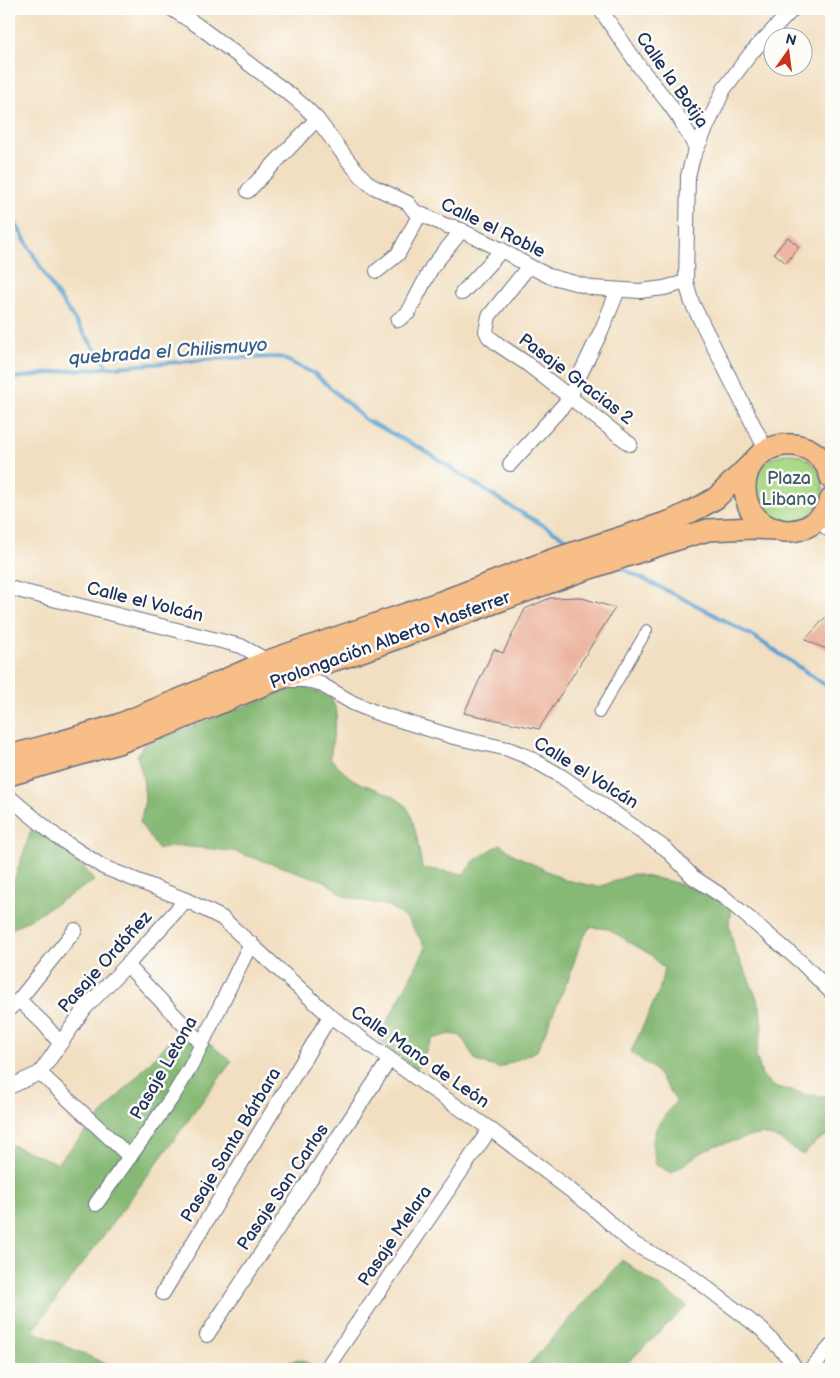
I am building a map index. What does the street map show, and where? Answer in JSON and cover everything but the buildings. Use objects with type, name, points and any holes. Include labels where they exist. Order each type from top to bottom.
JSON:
[{"type":"main road","points":[[777,530],[762,522],[747,501],[745,485],[747,476],[760,456],[782,445],[807,448],[821,459],[831,478]]},
{"type":"main road","points":[[799,446],[831,455]]},
{"type":"main road","name":"Prolongación Alberto Masferrer","points":[[9,775],[118,743],[164,726],[271,671],[441,602],[549,561],[672,521],[716,498],[760,456]]},
{"type":"main road","name":"Prolongación Alberto Masferrer","points":[[9,756],[118,724],[188,696],[271,671],[314,666],[351,655],[578,572],[708,530],[753,528],[794,531],[802,529],[828,512]]},
{"type":"street","name":"Calle el Roble","points":[[172,9],[197,25],[292,96],[317,119],[365,180],[372,186],[408,203],[414,211],[447,226],[462,230],[549,276],[593,288],[640,291],[664,288],[686,282]]},
{"type":"street","name":"Calle la Botija","points":[[600,9],[680,119],[696,148]]},
{"type":"street","points":[[760,456],[692,303],[686,282],[688,176],[696,148],[724,89],[750,53],[793,9]]},
{"type":"street","points":[[248,191],[317,119]]},
{"type":"street","points":[[377,271],[398,254],[420,214]]},
{"type":"street","points":[[398,320],[408,313],[432,266],[462,230]]},
{"type":"street","points":[[462,293],[502,250]]},
{"type":"street","name":"Pasaje Gracias 2","points":[[529,266],[488,316],[486,331],[489,337],[526,362],[630,444]]},
{"type":"street","points":[[510,464],[571,397],[618,290]]},
{"type":"street","name":"Calle el Volcán","points":[[9,588],[240,646],[271,671],[317,682],[354,703],[377,713],[454,738],[508,749],[528,756],[666,849],[693,877],[726,898],[802,963],[831,992]]},
{"type":"street","points":[[599,713],[647,630]]},
{"type":"street","name":"Calle Mano de León","points":[[9,797],[57,837],[103,867],[186,900],[222,918],[330,1016],[490,1129],[591,1206],[632,1243],[686,1272],[761,1329],[787,1356],[796,1369]]},
{"type":"street","name":"Pasaje Ordóñez","points":[[40,1073],[85,1008],[186,900]]},
{"type":"street","points":[[60,1043],[44,1024],[14,1004],[75,930]]},
{"type":"street","name":"Pasaje Letona","points":[[96,1204],[173,1096],[202,1044],[251,943]]},
{"type":"street","points":[[127,965],[202,1044]]},
{"type":"street","name":"Pasaje Santa Bárbara","points":[[163,1293],[330,1016]]},
{"type":"street","name":"Pasaje San Carlos","points":[[207,1335],[390,1060]]},
{"type":"street","points":[[9,1087],[40,1073],[130,1157]]},
{"type":"street","name":"Pasaje Melara","points":[[330,1364],[490,1129]]},
{"type":"street","points":[[811,1369],[831,1346]]},
{"type":"green space","name":"Plaza Libano","points":[[789,454],[802,457],[813,464],[820,475],[823,488],[820,501],[813,512],[802,519],[789,522],[776,519],[765,512],[758,501],[755,488],[758,475],[765,464],[776,457]]},
{"type":"green space","points":[[301,685],[331,698],[337,712],[330,758],[353,779],[394,797],[408,809],[416,835],[422,868],[464,874],[474,861],[500,844],[513,854],[565,880],[599,887],[633,874],[669,881],[712,894],[731,907],[729,925],[735,951],[760,1007],[762,1028],[756,1055],[762,1075],[773,1086],[808,1095],[831,1095],[831,1137],[827,1135],[817,1141],[803,1155],[779,1139],[761,1134],[714,1146],[697,1155],[672,1173],[656,1165],[652,1143],[657,1126],[676,1101],[654,1069],[631,1052],[659,991],[664,969],[651,955],[608,929],[590,927],[581,941],[569,977],[537,1051],[499,1068],[476,1061],[461,1036],[450,1034],[432,1039],[416,1070],[378,1040],[426,947],[406,918],[388,906],[344,896],[325,881],[233,851],[180,846],[158,849],[140,823],[145,800],[143,777],[137,756],[143,745]]},
{"type":"green space","points":[[32,828],[81,863],[94,881],[9,931],[9,895]]},
{"type":"green space","points":[[184,1025],[232,1061],[33,1331],[117,1369],[9,1369],[9,1144],[57,1163]]},
{"type":"green space","points":[[622,1260],[687,1306],[621,1369],[525,1369]]},
{"type":"green space","points":[[298,1359],[322,1369],[273,1369]]},
{"type":"waterway","points":[[9,212],[52,287],[108,368]]},
{"type":"waterway","name":"quebrada el Chilismuyo","points":[[9,377],[16,378],[64,371],[230,358],[280,357],[315,374],[366,420],[422,449],[508,505],[574,543]]},
{"type":"waterway","name":"quebrada el Chilismuyo","points":[[621,568],[698,606],[756,638],[831,690]]}]
